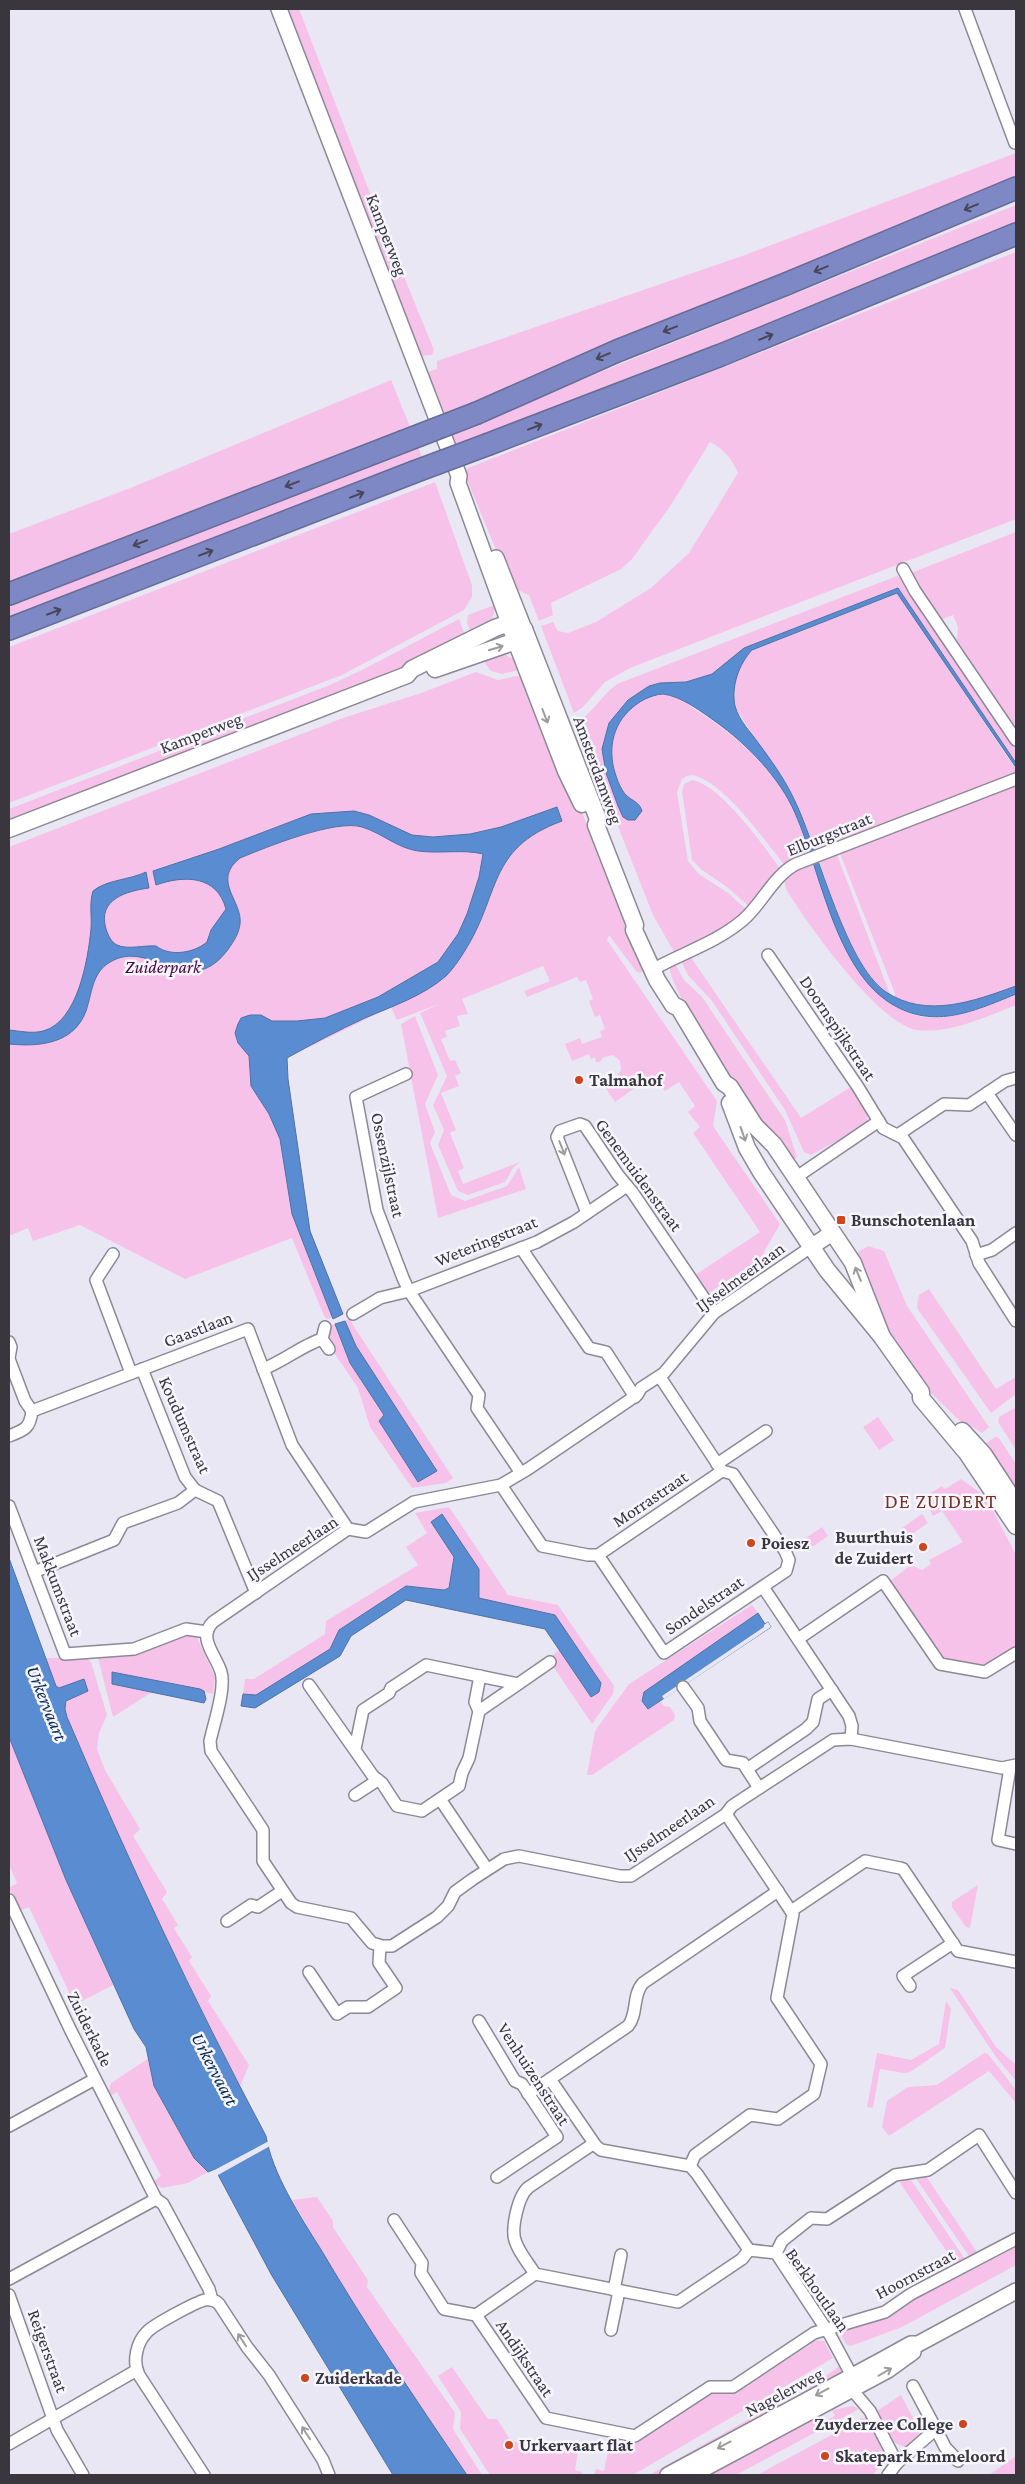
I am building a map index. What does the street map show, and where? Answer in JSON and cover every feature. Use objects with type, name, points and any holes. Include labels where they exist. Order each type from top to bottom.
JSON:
[{"type":"highway","points":[[9,594],[477,413],[609,354],[786,284],[1016,188]]},
{"type":"highway","points":[[9,629],[721,355],[1016,234]]},
{"type":"main road","name":"Kamperweg","points":[[9,829],[407,675],[412,669],[516,631]]},
{"type":"main road","name":"Amsterdamweg","points":[[516,631],[598,819],[596,825],[635,925],[640,928],[656,967],[680,1002],[679,1008],[724,1083],[730,1087],[755,1126],[774,1145],[853,1263],[882,1337]]},
{"type":"main road","name":"Amsterdamweg","points":[[724,1083],[723,1090],[737,1117],[748,1148],[811,1247],[838,1284],[854,1300],[874,1329],[882,1337],[921,1392],[921,1398],[961,1444],[1016,1526]]},
{"type":"main road","points":[[775,1192],[795,1178]]},
{"type":"main road","name":"Amsterdamweg","points":[[921,1392],[927,1394],[969,1438],[1016,1504]]},
{"type":"street","name":"Kamperweg","points":[[279,9],[459,476],[458,482],[516,631]]},
{"type":"street","points":[[965,9],[1015,143]]},
{"type":"street","points":[[903,569],[913,588],[944,624],[1016,740]]},
{"type":"street","name":"Elburgstraat","points":[[656,967],[730,930],[752,912],[786,871],[796,864],[1016,780]]},
{"type":"street","name":"Doornspijkstraat","points":[[768,955],[879,1121]]},
{"type":"street","name":"Ossenzijlstraat","points":[[406,1074],[356,1097],[377,1210],[409,1291]]},
{"type":"street","points":[[899,1134],[944,1104],[966,1106],[1008,1080],[1016,1078]]},
{"type":"street","points":[[987,1093],[1016,1135]]},
{"type":"street","points":[[795,1178],[879,1121],[883,1128],[899,1134],[972,1241],[982,1268],[1016,1321]]},
{"type":"street","name":"Genemuidenstraat","points":[[587,1213],[558,1137],[560,1131],[580,1124],[585,1126],[714,1312]]},
{"type":"street","name":"Weteringstraat","points":[[353,1314],[380,1298],[409,1291],[537,1242],[587,1213],[627,1186]]},
{"type":"street","points":[[811,1247],[832,1232]]},
{"type":"street","points":[[976,1255],[992,1250],[1016,1233]]},
{"type":"street","name":"IJsselmeerlaan","points":[[207,1632],[213,1622],[348,1529],[366,1532],[414,1502],[501,1485],[521,1473],[635,1397],[641,1388],[660,1377],[714,1312],[811,1247]]},
{"type":"street","points":[[521,1248],[589,1348],[606,1352],[635,1397]]},
{"type":"street","name":"Koudumstraat","points":[[113,1254],[96,1280],[185,1477],[195,1490],[218,1501],[256,1593]]},
{"type":"street","points":[[409,1291],[479,1395],[477,1408],[521,1473]]},
{"type":"street","name":"Gaastlaan","points":[[32,1411],[248,1329],[292,1445],[348,1529]]},
{"type":"street","points":[[263,1369],[279,1362],[306,1345],[325,1338]]},
{"type":"street","points":[[9,1342],[9,1359],[25,1401],[32,1411],[31,1423],[22,1431],[9,1436]]},
{"type":"street","name":"Sondelstraat","points":[[598,1555],[664,1653],[788,1569],[788,1558],[733,1474],[720,1467],[660,1377]]},
{"type":"street","points":[[720,1467],[766,1431]]},
{"type":"street","name":"Morrastraat","points":[[598,1555],[720,1467]]},
{"type":"street","points":[[501,1485],[542,1546],[588,1556],[598,1555]]},
{"type":"street","points":[[34,1572],[114,1540],[123,1523],[178,1502],[195,1490]]},
{"type":"street","name":"Makkumstraat","points":[[9,1506],[65,1654],[134,1649],[186,1629],[207,1632]]},
{"type":"street","points":[[798,1639],[884,1581],[940,1664],[985,1672],[1016,1653]]},
{"type":"street","name":"Sondelstraat","points":[[763,1587],[851,1721],[851,1739]]},
{"type":"street","points":[[207,1632],[206,1640],[220,1668],[222,1680],[210,1750],[264,1830],[263,1861],[282,1891],[291,1903],[297,1907],[351,1918],[369,1940],[380,1946],[379,1964],[396,1988],[368,2007],[348,2007],[337,2014],[309,1972]]},
{"type":"street","points":[[479,1711],[550,1662]]},
{"type":"street","points":[[355,1749],[363,1710],[426,1665],[518,1684]]},
{"type":"street","points":[[309,1685],[398,1806],[422,1811],[459,1786],[462,1773],[469,1758],[479,1711],[475,1702],[480,1676]]},
{"type":"street","points":[[683,1687],[698,1708],[700,1721],[726,1760],[743,1764],[760,1788]]},
{"type":"street","points":[[747,1769],[806,1729],[813,1722],[818,1699],[832,1690]]},
{"type":"street","name":"IJsselmeerlaan","points":[[380,1946],[394,1945],[436,1917],[448,1906],[455,1892],[504,1859],[519,1856],[620,1876],[630,1876],[726,1814],[732,1806],[826,1743],[841,1738],[995,1767],[1013,1766]]},
{"type":"street","points":[[1013,1766],[998,1840],[1016,1844]]},
{"type":"street","points":[[355,1795],[378,1780]]},
{"type":"street","points":[[440,1799],[487,1870]]},
{"type":"street","points":[[690,2166],[695,2155],[750,2115],[778,2119],[814,2094],[821,2064],[777,1998],[790,1928],[791,1911],[726,1814]]},
{"type":"street","points":[[791,1911],[865,1862],[903,1869],[958,1951],[1016,1962]]},
{"type":"street","points":[[227,1921],[251,1905],[258,1907],[282,1891]]},
{"type":"street","points":[[528,2094],[630,2024],[638,1990],[643,1983],[778,1891]]},
{"type":"street","name":"Zuiderkade","points":[[9,1900],[95,2079],[156,2199],[163,2204],[169,2214],[212,2294],[212,2300],[219,2304],[247,2347],[266,2371],[323,2460],[328,2475]]},
{"type":"street","points":[[910,1986],[903,1976],[953,1943]]},
{"type":"street","name":"Venhuizenstraat","points":[[479,2020],[514,2081],[522,2084],[557,2137],[497,2177]]},
{"type":"street","points":[[9,2126],[95,2079]]},
{"type":"street","points":[[550,2079],[593,2144],[602,2150],[690,2166],[698,2174],[749,2250],[744,2257],[678,2302],[535,2274],[514,2240],[514,2230],[522,2196],[526,2190],[593,2144]]},
{"type":"street","points":[[776,2254],[783,2239],[811,2218],[827,2219],[895,2176],[928,2170],[979,2135],[1016,2194]]},
{"type":"street","points":[[9,2279],[156,2199]]},
{"type":"street","points":[[394,2220],[422,2263],[421,2273],[444,2309],[476,2315]]},
{"type":"street","name":"Hoornstraat","points":[[826,2328],[885,2312],[911,2294],[1016,2239]]},
{"type":"street","name":"Berkhoutlaan","points":[[749,2250],[776,2254],[826,2328],[852,2382],[870,2411],[897,2463]]},
{"type":"street","points":[[611,2330],[621,2255]]},
{"type":"street","name":"Andijkstraat","points":[[535,2274],[476,2315],[546,2418],[632,2436],[644,2433],[710,2387],[732,2388],[812,2334],[826,2328]]},
{"type":"street","name":"Nagelerweg","points":[[692,2475],[852,2382],[911,2344],[918,2344],[1016,2291]]},
{"type":"street","name":"Reigerstraat","points":[[9,2295],[57,2430],[83,2475]]},
{"type":"street","points":[[204,2475],[137,2370],[137,2350],[147,2331],[204,2300],[212,2300]]},
{"type":"street","points":[[9,2444],[137,2370]]},
{"type":"street","name":"Nagelerweg","points":[[668,2475],[852,2382]]},
{"type":"street","points":[[913,2386],[945,2447],[958,2461]]},
{"type":"street","points":[[888,2475],[897,2463],[936,2429]]},
{"type":"green space","points":[[287,9],[299,9],[375,206],[434,350],[432,355],[420,356]]},
{"type":"green space","points":[[1016,153],[1016,185],[442,417],[427,372],[437,369],[437,361],[745,255]]},
{"type":"green space","points":[[1016,205],[1016,228],[456,451],[449,433]]},
{"type":"green space","points":[[1016,252],[1016,519],[630,668],[605,682],[583,707],[574,713],[541,626],[553,622],[558,631],[568,633],[596,622],[651,588],[689,553],[738,473],[727,455],[710,442],[671,505],[632,559],[621,569],[551,603],[553,615],[539,621],[529,595],[520,591],[513,591],[463,470]]},
{"type":"green space","points":[[391,380],[411,429],[9,588],[9,534],[133,487]]},
{"type":"green space","points":[[417,445],[425,463],[9,627],[9,606]]},
{"type":"green space","points":[[435,482],[472,585],[472,597],[464,610],[342,675],[9,803],[9,647]]},
{"type":"green space","points":[[1016,532],[1016,728],[957,640],[958,627],[953,615],[943,619],[929,601],[922,604],[903,576]]},
{"type":"green space","points":[[897,576],[904,580],[1016,745],[1016,763],[898,588],[744,648],[712,674],[686,682],[660,683],[649,686],[628,700],[609,723],[603,759],[618,806],[632,800],[622,789],[613,764],[612,753],[615,732],[633,706],[652,696],[666,694],[686,703],[713,721],[741,743],[766,768],[787,797],[795,813],[810,856],[785,866],[745,815],[720,790],[708,781],[694,775],[682,779],[677,792],[688,861],[699,874],[728,893],[748,911],[730,925],[676,953],[674,952],[653,915],[578,725],[580,720],[617,684]]},
{"type":"green space","points":[[897,593],[1013,765],[1016,764],[1016,776],[817,854],[792,795],[736,709],[735,692],[738,675],[745,659],[757,648]]},
{"type":"green space","points":[[497,604],[492,619],[471,634],[467,622],[468,615]]},
{"type":"green space","points":[[459,619],[466,638],[427,659],[9,823],[9,809],[330,685]]},
{"type":"green space","points":[[501,653],[516,660],[523,669],[502,674],[491,671],[481,657]]},
{"type":"green space","name":"Zuiderpark","points":[[476,672],[498,680],[526,674],[570,785],[648,969],[639,973],[636,971],[609,935],[607,940],[717,1101],[713,1126],[780,1224],[760,1259],[707,1294],[695,1275],[760,1232],[693,1133],[700,1127],[688,1112],[695,1106],[679,1082],[665,1091],[653,1075],[615,1102],[605,1087],[608,1085],[605,1081],[608,1078],[616,1077],[621,1070],[620,1061],[613,1055],[604,1057],[600,1062],[596,1062],[595,1057],[591,1059],[589,1054],[572,1061],[565,1044],[580,1038],[582,1044],[602,1037],[600,1031],[605,1029],[600,1015],[595,1017],[589,1001],[593,999],[586,980],[580,982],[577,977],[527,997],[524,991],[550,981],[543,966],[462,999],[468,1014],[457,1016],[460,1026],[445,1031],[447,1037],[441,1039],[450,1061],[455,1060],[461,1073],[455,1076],[459,1086],[441,1093],[456,1130],[450,1133],[464,1168],[458,1171],[463,1184],[520,1162],[513,1168],[505,1182],[468,1195],[458,1191],[438,1145],[444,1130],[433,1105],[447,1076],[420,1013],[439,1004],[397,1020],[391,1007],[287,1058],[288,1079],[310,1231],[343,1314],[327,1319],[324,1316],[292,1238],[185,1279],[80,1225],[33,1241],[28,1228],[9,1236],[9,847],[343,718],[421,693]]},
{"type":"green space","points":[[692,780],[703,784],[728,804],[753,832],[781,870],[751,908],[692,860],[682,792],[684,784]]},
{"type":"green space","points":[[1016,782],[1016,986],[986,997],[939,1006],[924,1006],[893,996],[895,995],[894,991],[839,851]]},
{"type":"green space","points":[[836,852],[890,994],[877,985],[855,953],[838,913],[819,860]]},
{"type":"green space","points":[[812,862],[831,916],[846,948],[869,980],[889,1000],[912,1014],[924,1017],[960,1014],[1016,994],[1016,1005],[993,1015],[955,1027],[929,1031],[917,1030],[901,1024],[864,992],[845,970],[826,947],[786,889],[784,880],[798,867]]},
{"type":"green space","points":[[690,956],[801,1118],[851,1087],[868,1113],[867,1122],[857,1130],[811,1155],[804,1152],[785,1110],[712,1001],[688,975],[681,961]]},
{"type":"green space","points":[[675,964],[684,980],[702,997],[785,1120],[797,1157],[795,1159],[788,1156],[757,1122],[730,1082],[679,993],[670,967]]},
{"type":"green space","points":[[415,1016],[438,1075],[425,1104],[435,1132],[430,1143],[451,1195],[465,1201],[507,1186],[519,1167],[526,1189],[438,1218],[401,1024]]},
{"type":"green space","points":[[868,1246],[884,1251],[907,1306],[989,1427],[982,1433],[973,1427],[964,1425],[927,1389],[890,1337],[855,1254]]},
{"type":"green space","points":[[929,1289],[996,1389],[1016,1377],[1016,1394],[991,1413],[917,1308],[919,1295]]},
{"type":"green space","points":[[353,1319],[351,1322],[453,1478],[446,1483],[412,1488],[370,1427],[358,1388],[331,1348],[328,1330],[330,1326],[335,1324],[350,1363],[384,1415],[419,1482],[436,1471],[356,1346],[345,1321]]},
{"type":"green space","points":[[1016,1407],[1016,1450],[998,1422],[999,1417]]},
{"type":"green space","points":[[878,1417],[894,1440],[879,1450],[863,1427]]},
{"type":"green space","points":[[995,1437],[999,1438],[1016,1464],[1016,1497],[982,1446]]},
{"type":"green space","points":[[961,1479],[986,1497],[1016,1555],[1016,1649],[981,1665],[964,1664],[942,1658],[890,1581],[911,1565],[922,1570],[931,1564],[929,1560],[963,1542],[942,1511],[933,1516],[924,1497],[942,1486],[945,1489]]},
{"type":"green space","points":[[449,1507],[508,1595],[558,1605],[614,1686],[613,1694],[592,1724],[548,1659],[559,1650],[591,1697],[601,1683],[555,1615],[479,1599],[479,1569],[431,1523],[454,1557],[449,1588],[444,1590],[406,1586],[339,1630],[330,1649],[256,1696],[243,1694],[245,1679],[254,1679],[325,1634],[326,1621],[418,1565],[406,1547],[427,1533],[415,1513]]},
{"type":"green space","points":[[922,1514],[928,1523],[909,1536],[902,1528]]},
{"type":"green space","points":[[822,1527],[828,1536],[812,1547],[806,1538]]},
{"type":"green space","points":[[752,1605],[758,1613],[644,1692],[649,1709],[660,1701],[664,1706],[670,1707],[675,1715],[674,1720],[592,1775],[587,1775],[595,1731],[629,1684]]},
{"type":"green space","points":[[195,1633],[215,1677],[213,1694],[112,1672],[112,1684],[152,1692],[113,1717],[98,1658],[128,1655]]},
{"type":"green space","points":[[45,1658],[86,1658],[91,1662],[107,1715],[99,1733],[97,1749],[105,1770],[140,1829],[133,1836],[167,1892],[162,1899],[178,1925],[174,1928],[192,1957],[189,1961],[211,1996],[208,2001],[249,2065],[240,2087],[133,1870],[67,1717],[67,1701],[72,1692],[84,1679],[59,1688],[56,1686]]},
{"type":"green space","points":[[9,1737],[66,1880],[113,1985],[82,2001],[74,2003],[29,1907],[19,1911],[9,1888],[17,1883],[9,1865]]},
{"type":"green space","points":[[978,1885],[970,1928],[966,1927],[952,1907],[952,1902]]},
{"type":"green space","points":[[950,1988],[958,1990],[996,2047],[1016,2065],[1016,2081],[996,2057]]},
{"type":"green space","points":[[946,2001],[951,2009],[945,2048],[910,2072],[904,2073],[880,2069],[873,2108],[867,2107],[877,2053],[911,2060],[939,2044]]},
{"type":"green space","points":[[984,2053],[988,2054],[1016,2090],[1016,2103],[989,2071],[889,2136],[882,2127],[887,2101],[908,2087],[937,2085]]},
{"type":"green space","points":[[149,2058],[154,2086],[194,2158],[208,2172],[188,2183],[162,2188],[153,2182],[161,2176],[117,2092],[110,2096],[108,2093],[111,2083]]},
{"type":"green space","points":[[926,2176],[979,2255],[974,2258],[969,2256],[917,2180],[918,2177]]},
{"type":"green space","points":[[907,2178],[911,2180],[965,2259],[963,2263],[954,2262],[900,2183]]},
{"type":"green space","points":[[317,2197],[333,2221],[333,2227],[368,2280],[367,2287],[455,2413],[453,2429],[482,2475],[467,2475],[360,2315],[292,2200]]},
{"type":"green space","points":[[1016,2245],[1016,2265],[902,2327],[851,2346],[847,2345],[838,2330],[942,2285]]},
{"type":"green space","points":[[811,2340],[824,2341],[833,2358],[633,2475],[594,2475],[596,2469],[604,2471],[611,2437],[632,2441],[642,2439],[705,2396],[714,2391],[745,2384],[810,2345]]},
{"type":"green space","points":[[841,2365],[841,2376],[830,2384],[796,2397]]},
{"type":"green space","points":[[452,2367],[488,2419],[497,2419],[511,2441],[578,2453],[575,2470],[582,2472],[581,2475],[490,2475],[460,2429],[461,2412],[438,2376]]},
{"type":"green space","points":[[901,2395],[914,2420],[922,2416],[924,2430],[905,2447],[895,2443],[877,2411]]},
{"type":"green space","points":[[778,2403],[780,2405],[764,2420],[661,2475],[649,2475]]},
{"type":"green space","points":[[853,2406],[859,2409],[736,2475],[701,2475],[787,2428],[819,2417],[822,2422],[835,2416],[832,2410]]},
{"type":"green space","points":[[867,2416],[884,2455],[879,2468],[872,2475],[757,2475]]},
{"type":"green space","points":[[1016,2456],[1016,2475],[989,2475]]},
{"type":"water","points":[[898,588],[1016,763],[1015,766],[897,593],[752,650],[743,662],[737,676],[734,691],[735,706],[739,717],[777,769],[792,795],[844,930],[857,956],[871,977],[886,992],[918,1005],[934,1006],[967,1002],[1016,986],[1016,994],[983,1007],[952,1016],[936,1017],[903,1010],[887,1001],[869,985],[854,964],[841,940],[804,836],[789,800],[762,763],[728,731],[691,705],[670,695],[656,695],[645,699],[628,711],[617,727],[612,745],[612,755],[615,773],[622,790],[641,808],[642,811],[635,820],[628,820],[623,817],[606,773],[602,749],[609,723],[628,700],[649,686],[660,683],[686,682],[712,674],[744,648]]},
{"type":"water","points":[[557,807],[562,821],[537,832],[520,845],[507,860],[498,876],[476,931],[460,958],[446,976],[418,995],[345,1027],[287,1058],[288,1079],[310,1231],[343,1314],[333,1319],[292,1214],[280,1139],[269,1114],[251,1086],[249,1056],[238,1043],[235,1033],[241,1018],[250,1015],[261,1015],[272,1021],[325,1018],[378,997],[438,962],[458,934],[467,914],[479,877],[483,854],[418,851],[403,847],[362,827],[350,826],[319,830],[252,853],[240,858],[232,866],[228,875],[230,891],[240,916],[240,924],[233,943],[215,963],[200,970],[186,971],[143,958],[129,956],[114,960],[101,969],[97,975],[86,1011],[73,1030],[64,1037],[43,1044],[9,1044],[9,1030],[43,1031],[55,1025],[73,1003],[84,972],[91,929],[92,896],[93,891],[98,887],[146,872],[149,888],[123,894],[116,898],[106,910],[104,919],[110,938],[117,945],[121,946],[156,946],[168,952],[189,951],[207,942],[211,930],[226,909],[222,898],[207,884],[198,880],[177,880],[156,885],[153,871],[219,849],[311,814],[354,811],[369,815],[412,835],[433,837],[470,834],[501,827]]},
{"type":"water","points":[[345,1321],[356,1346],[437,1471],[418,1482],[379,1421],[384,1415],[350,1363],[335,1324]]},
{"type":"water","points":[[442,1514],[479,1569],[479,1598],[555,1615],[601,1683],[599,1692],[591,1697],[545,1629],[406,1600],[351,1636],[340,1656],[255,1708],[241,1706],[243,1694],[256,1695],[330,1649],[339,1630],[406,1586],[444,1590],[449,1588],[454,1557],[431,1522]]},
{"type":"water","name":"Urkervaart","points":[[9,1558],[56,1686],[59,1688],[84,1679],[88,1691],[66,1701],[67,1717],[162,1929],[266,2136],[280,2179],[355,2306],[467,2475],[393,2475],[271,2274],[215,2169],[208,2172],[194,2158],[154,2086],[146,2047],[134,2029],[66,1880],[9,1737]]},
{"type":"water","points":[[758,1613],[765,1624],[768,1622],[771,1627],[648,1709],[642,1701],[644,1692]]},
{"type":"water","points":[[112,1672],[200,1689],[204,1691],[206,1699],[204,1703],[112,1684]]},
{"type":"pier","points":[[768,1622],[771,1627],[664,1699],[662,1696],[764,1627]]},
{"type":"pier","points":[[269,2141],[270,2146],[218,2175],[216,2176],[214,2172],[207,2174]]},
{"type":"place","name":"Talmahof","points":[[579,1080]]},
{"type":"place","name":"Bunschotenlaan","points":[[841,1220]]},
{"type":"place","name":"Poiesz","points":[[751,1543]]},
{"type":"place","name":"Buurthuis de Zuidert","points":[[923,1547]]},
{"type":"place","name":"Zuiderkade","points":[[305,2378]]},
{"type":"place","name":"Zuyderzee College","points":[[963,2424]]},
{"type":"place","name":"Urkervaart flat","points":[[509,2445]]},
{"type":"place","name":"Skatepark Emmeloord","points":[[825,2456]]},
{"type":"district","name":"DE ZUIDERT","points":[[941,1501]]}]
